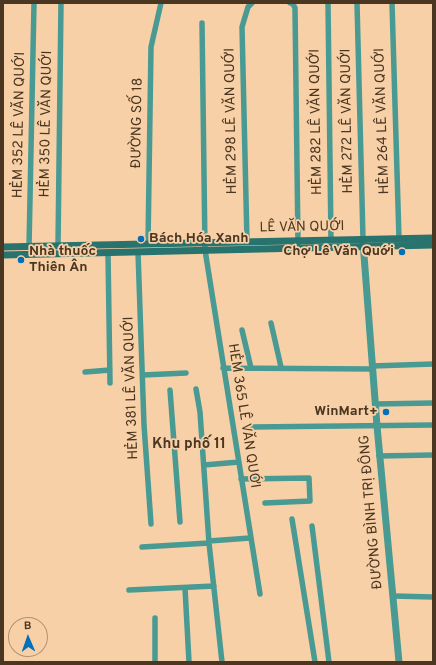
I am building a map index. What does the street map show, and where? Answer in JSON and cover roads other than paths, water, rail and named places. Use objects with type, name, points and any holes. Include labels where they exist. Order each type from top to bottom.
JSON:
[{"type":"main road","name":"LÊ VĂN QUỚI","points":[[3,248],[138,252],[247,242],[298,244],[331,240],[363,243],[399,238],[433,238]]},
{"type":"main road","name":"LÊ VĂN QUỚI","points":[[3,254],[148,244],[205,246],[363,243],[433,245]]},
{"type":"street","name":"HẺM 352 LÊ VĂN QUỚI","points":[[30,248],[34,3]]},
{"type":"street","name":"HẺM 350 LÊ VĂN QUỚI","points":[[58,250],[61,3]]},
{"type":"street","name":"ĐƯỜNG SỐ 18","points":[[148,244],[151,47],[161,3]]},
{"type":"street","name":"HẺM 298 LÊ VĂN QUỚI","points":[[247,242],[242,27],[248,7],[252,3]]},
{"type":"street","points":[[290,3],[294,4],[295,8],[294,24],[298,244]]},
{"type":"street","name":"HẺM 282 LÊ VĂN QUỚI","points":[[328,3],[331,240]]},
{"type":"street","name":"HẺM 272 LÊ VĂN QUỚI","points":[[357,3],[363,243]]},
{"type":"street","name":"HẺM 264 LÊ VĂN QUỚI","points":[[392,3],[399,238]]},
{"type":"street","name":"HẺM 365 LÊ VĂN QUỚI","points":[[202,23],[205,246],[223,368],[260,594]]},
{"type":"street","name":"ĐƯỜNG BÌNH TRỊ ĐÔNG","points":[[363,243],[376,426],[398,662]]},
{"type":"street","points":[[108,252],[110,383]]},
{"type":"street","name":"HẺM 381 LÊ VĂN QUỚI","points":[[138,252],[151,524]]},
{"type":"street","points":[[271,324],[281,367]]},
{"type":"street","points":[[242,330],[251,368]]},
{"type":"street","points":[[223,368],[372,367],[433,364]]},
{"type":"street","points":[[85,372],[110,370]]},
{"type":"street","points":[[143,375],[186,372]]},
{"type":"street","points":[[196,389],[200,412],[209,542],[222,662]]},
{"type":"street","points":[[170,390],[180,522]]},
{"type":"street","points":[[375,404],[433,403]]},
{"type":"street","points":[[252,427],[433,425]]},
{"type":"street","points":[[380,456],[433,455]]},
{"type":"street","points":[[204,465],[239,462]]},
{"type":"street","points":[[241,479],[309,478],[310,501],[265,503]]},
{"type":"street","points":[[292,519],[315,662]]},
{"type":"street","points":[[312,526],[329,662]]},
{"type":"street","points":[[142,547],[250,538]]},
{"type":"street","points":[[129,590],[214,586]]},
{"type":"street","points":[[186,588],[189,662]]},
{"type":"street","points":[[392,596],[433,596]]},
{"type":"street","points":[[155,618],[155,662]]},
{"type":"place","name":"Bách Hóa Xanh","points":[[141,239]]},
{"type":"place","name":"Chợ Lê Văn Quới","points":[[402,252]]},
{"type":"place","name":"Nhà thuốc Thiên Ân","points":[[21,260]]},
{"type":"place","name":"WinMart+","points":[[386,412]]},
{"type":"district","name":"Khu phố 11","points":[[189,445]]}]
